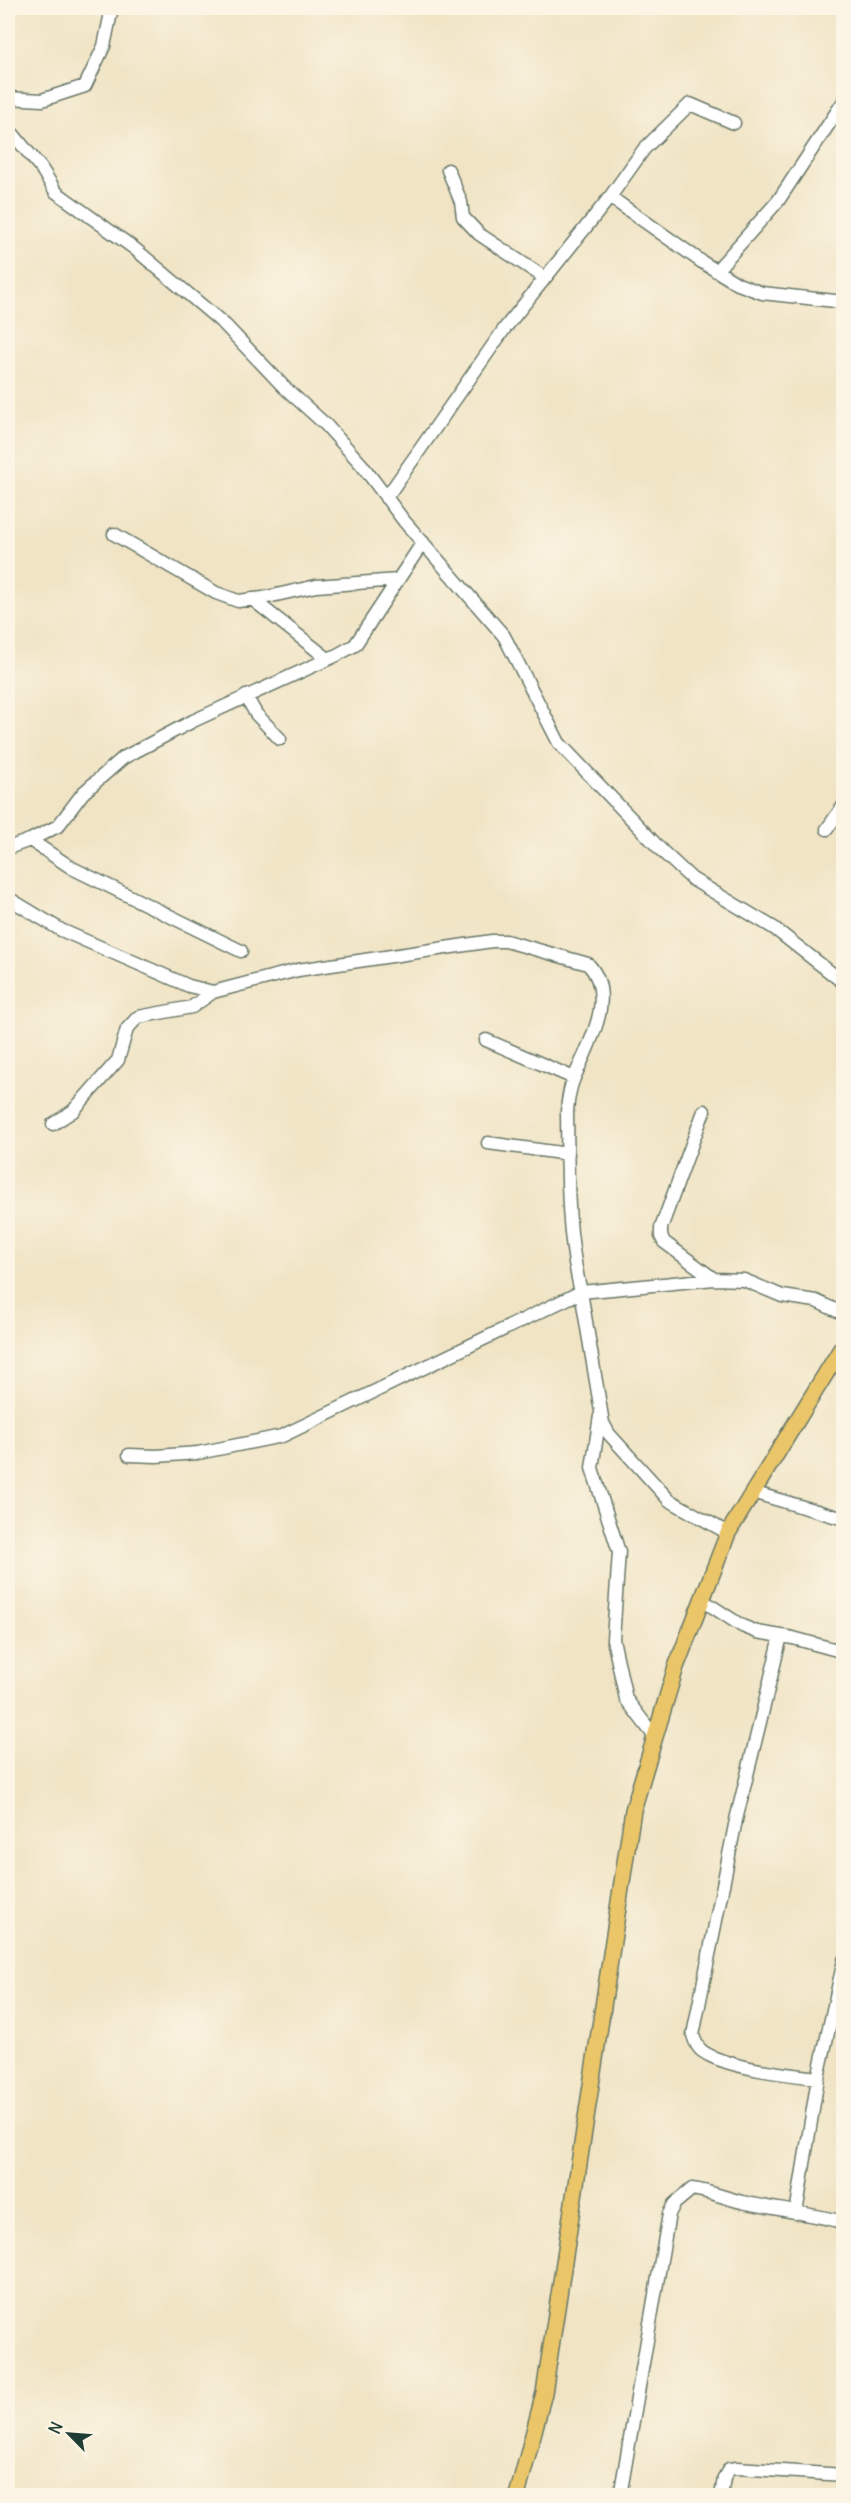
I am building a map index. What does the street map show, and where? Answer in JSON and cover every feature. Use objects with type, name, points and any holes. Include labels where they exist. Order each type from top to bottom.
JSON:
[{"type":"main road","points":[[517,2496],[544,2393],[633,1810],[676,1666],[728,1533],[843,1344]]},
{"type":"street","points":[[8,98],[42,100],[85,86],[104,46],[112,8]]},
{"type":"street","points":[[716,271],[778,201],[843,101]]},
{"type":"street","points":[[386,498],[505,328],[610,197],[644,149],[690,104],[734,123]]},
{"type":"street","points":[[8,131],[14,134],[41,168],[56,192],[135,249],[225,325],[284,387],[326,425],[504,636],[559,743],[598,781],[663,852],[692,879],[774,928],[843,983]]},
{"type":"street","points":[[448,170],[461,202],[463,217],[479,234],[545,278]]},
{"type":"street","points":[[610,197],[738,285],[762,293],[843,302]]},
{"type":"street","points":[[114,534],[216,593],[238,600],[316,586],[398,579]]},
{"type":"street","points":[[8,848],[58,826],[82,794],[123,758],[192,721],[355,645],[423,542]]},
{"type":"street","points":[[252,599],[328,659]]},
{"type":"street","points":[[246,696],[256,714],[280,739]]},
{"type":"street","points":[[827,830],[843,805]]},
{"type":"street","points":[[30,840],[72,868],[241,951]]},
{"type":"street","points":[[8,898],[68,933],[189,986],[213,992]]},
{"type":"street","points":[[52,1124],[73,1111],[118,1060],[127,1029],[138,1017],[192,1007],[213,992],[298,970],[492,941],[506,941],[588,964],[597,973],[601,990],[600,1011],[588,1049],[574,1077],[567,1111],[568,1154],[571,1245],[603,1423],[609,1434],[669,1500],[728,1533]]},
{"type":"street","points":[[486,1040],[574,1077]]},
{"type":"street","points":[[704,1111],[661,1228],[661,1236],[664,1242],[714,1279]]},
{"type":"street","points":[[488,1143],[568,1154]]},
{"type":"street","points":[[129,1455],[198,1453],[282,1436],[580,1292],[714,1279],[755,1283],[782,1296],[816,1301],[843,1314]]},
{"type":"street","points":[[601,1412],[592,1468],[619,1552],[613,1638],[626,1699],[655,1737]]},
{"type":"street","points":[[753,1492],[843,1519]]},
{"type":"street","points":[[702,1600],[742,1626],[769,1635],[843,1652]]},
{"type":"street","points":[[781,1636],[736,1820],[693,2035],[695,2044],[711,2056],[772,2073],[818,2078]]},
{"type":"street","points":[[796,2213],[818,2078],[843,1960]]},
{"type":"street","points":[[620,2496],[669,2214],[674,2204],[692,2189],[707,2191],[729,2199],[843,2222]]},
{"type":"street","points":[[721,2496],[724,2478],[729,2469],[843,2475]]}]
